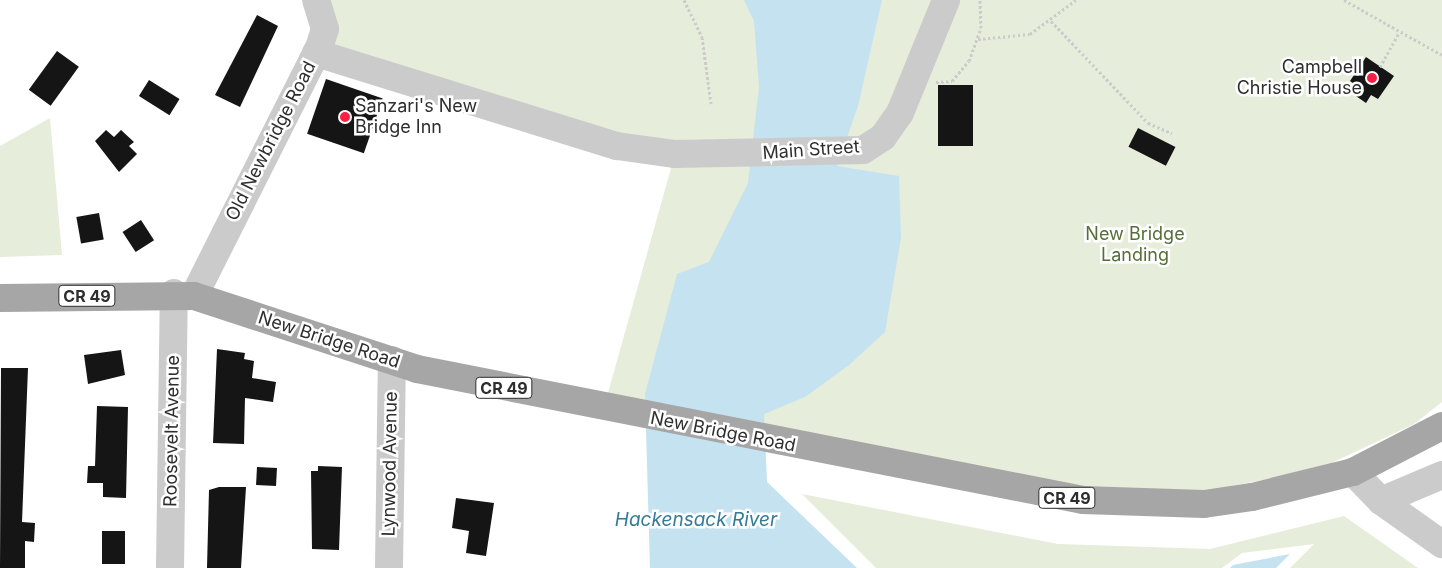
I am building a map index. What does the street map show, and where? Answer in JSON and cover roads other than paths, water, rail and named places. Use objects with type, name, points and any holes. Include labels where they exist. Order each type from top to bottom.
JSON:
[{"type":"main road","name":"New Bridge Road","points":[[0,298],[184,295],[392,360],[472,382],[1026,491],[1142,504],[1204,504],[1252,497],[1353,472],[1442,426]]},
{"type":"street","points":[[316,0],[325,29],[316,53]]},
{"type":"street","name":"Main Street","points":[[735,154],[863,150],[883,137],[900,113],[946,0]]},
{"type":"street","name":"Old Newbridge Road","points":[[184,295],[316,53],[566,134],[675,154],[735,154]]},
{"type":"street","name":"Roosevelt Avenue","points":[[170,568],[184,295]]},
{"type":"street","name":"Lynwood Avenue","points":[[389,568],[392,360]]},
{"type":"street","points":[[1353,472],[1381,501],[1442,544]]},
{"type":"street","points":[[1381,501],[1442,475]]},
{"type":"water","name":"Hackensack River","points":[[744,0],[882,0],[858,106],[837,166],[899,176],[901,238],[885,332],[849,365],[805,397],[764,414],[767,482],[857,568],[650,568],[645,394],[677,274],[709,262],[748,183],[759,87],[754,21]]},
{"type":"water","points":[[1290,554],[1276,568],[1230,568],[1233,565]]},
{"type":"place","name":"Campbell Christie House","points":[[1372,78]]},
{"type":"place","name":"Sanzari's New Bridge Inn","points":[[345,117]]},
{"type":"park label","name":"New Bridge Landing","points":[[1135,245]]}]
